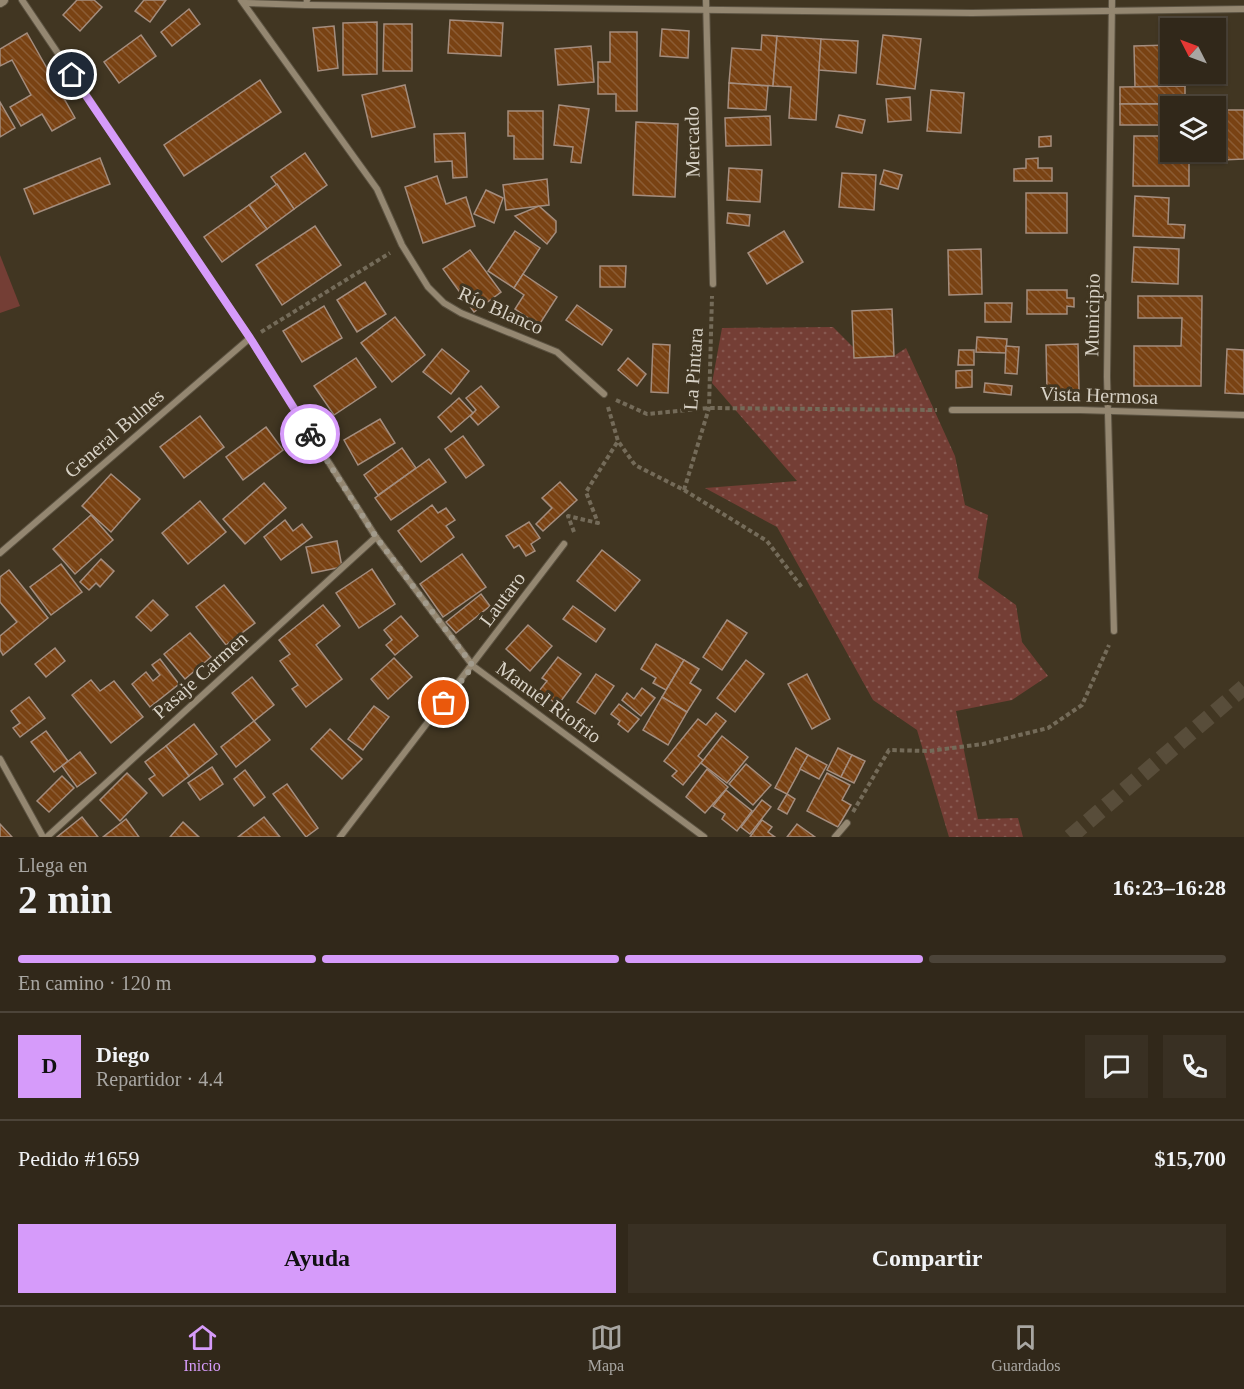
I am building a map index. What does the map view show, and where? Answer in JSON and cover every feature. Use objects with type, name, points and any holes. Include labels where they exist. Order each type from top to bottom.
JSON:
[{"type":"street","name":"Manuel Riofrio","points":[[22,0],[250,338],[376,537],[473,666],[704,837]]},
{"type":"street","name":"Mercado","points":[[706,0],[712,284]]},
{"type":"street","name":"Municipio","points":[[1112,0],[1109,413],[1114,631]]},
{"type":"street","points":[[243,2],[960,12],[1244,9]]},
{"type":"street","name":"Río Blanco","points":[[243,2],[377,189],[402,245],[428,287],[444,303],[556,352],[604,394]]},
{"type":"street","name":"General Bulnes","points":[[0,553],[250,338]]},
{"type":"street","name":"Vista Hermosa","points":[[952,410],[1080,410],[1109,413],[1244,415]]},
{"type":"street","name":"Pasaje Carmen","points":[[45,837],[376,537]]},
{"type":"street","name":"Lautaro","points":[[342,834],[473,666],[564,544]]},
{"type":"street","points":[[0,759],[45,837]]},
{"type":"street","points":[[835,837],[847,823]]},
{"type":"street","points":[[342,834],[351,837]]},
{"type":"path","points":[[250,338],[402,245]]},
{"type":"path","name":"La Pintara","points":[[684,490],[709,408],[712,284]]},
{"type":"path","points":[[604,394],[647,414],[709,408],[952,410]]},
{"type":"path","points":[[604,394],[618,441],[635,465],[684,490],[767,541],[803,589]]},
{"type":"path","points":[[564,544],[578,545],[568,516],[598,523],[586,492],[618,441]]},
{"type":"path","points":[[847,823],[888,750],[929,751],[983,744],[1048,728],[1082,705],[1114,631]]},
{"type":"shaded area","points":[[0,255],[20,306],[0,313]]},
{"type":"shaded area","points":[[833,327],[854,348],[854,358],[894,356],[906,348],[955,456],[965,505],[988,515],[978,578],[1016,605],[1022,642],[1048,676],[1012,700],[956,711],[978,819],[1018,818],[1023,837],[949,837],[917,730],[873,700],[777,527],[705,488],[797,481],[712,383],[722,328]]},
{"type":"building","points":[[77,0],[94,0],[102,7],[80,31],[63,15]]},
{"type":"building","points":[[144,0],[166,0],[150,22],[135,11]]},
{"type":"building","points":[[189,9],[200,24],[172,46],[161,32]]},
{"type":"building","points":[[450,20],[503,23],[501,56],[448,53]]},
{"type":"building","points":[[377,22],[377,74],[343,75],[343,23]]},
{"type":"building","points":[[384,24],[412,24],[412,71],[383,71]]},
{"type":"building","points":[[334,26],[338,68],[318,71],[313,28]]},
{"type":"building","points":[[662,29],[689,31],[688,58],[660,56]]},
{"type":"building","points":[[610,32],[637,32],[637,111],[616,111],[616,94],[598,94],[598,62],[610,62]]},
{"type":"building","points":[[27,33],[75,118],[52,131],[42,114],[21,126],[10,107],[31,95],[12,60],[0,66],[0,49]]},
{"type":"building","points":[[141,35],[156,56],[119,83],[104,62]]},
{"type":"building","points":[[762,35],[777,36],[773,86],[729,83],[732,48],[761,50]]},
{"type":"building","points":[[883,35],[921,39],[915,89],[877,84]]},
{"type":"building","points":[[777,36],[821,39],[816,120],[789,118],[791,87],[773,86]]},
{"type":"building","points":[[821,39],[858,41],[856,73],[819,70]]},
{"type":"building","points":[[1160,45],[1160,84],[1185,84],[1185,86],[1135,87],[1134,46]]},
{"type":"building","points":[[591,46],[594,82],[558,85],[555,49]]},
{"type":"building","points":[[260,80],[281,112],[184,176],[164,145]]},
{"type":"building","points":[[729,83],[768,86],[766,110],[728,108]]},
{"type":"building","points":[[405,85],[415,127],[372,137],[362,95]]},
{"type":"building","points":[[1185,86],[1185,96],[1160,96],[1160,104],[1120,104],[1120,87]]},
{"type":"building","points":[[931,90],[964,93],[961,133],[927,131]]},
{"type":"building","points":[[910,97],[911,120],[888,122],[886,99]]},
{"type":"building","points":[[0,102],[15,128],[0,137]]},
{"type":"building","points":[[1120,104],[1160,104],[1160,125],[1120,125]]},
{"type":"building","points":[[559,105],[589,109],[581,163],[571,162],[573,147],[554,145]]},
{"type":"building","points":[[1226,110],[1244,110],[1244,159],[1226,160]]},
{"type":"building","points":[[508,111],[543,111],[543,159],[514,159],[514,136],[508,136]]},
{"type":"building","points":[[839,115],[865,120],[862,133],[836,127]]},
{"type":"building","points":[[770,116],[771,145],[726,146],[725,118]]},
{"type":"building","points":[[636,122],[678,124],[675,197],[633,195]]},
{"type":"building","points":[[465,133],[467,177],[453,178],[452,161],[435,162],[434,134]]},
{"type":"building","points":[[1051,136],[1051,146],[1039,147],[1039,137]]},
{"type":"building","points":[[1134,136],[1160,136],[1160,162],[1189,162],[1189,186],[1133,186]]},
{"type":"building","points":[[305,153],[327,185],[294,209],[271,177]]},
{"type":"building","points":[[100,158],[110,184],[34,214],[24,189]]},
{"type":"building","points":[[1038,158],[1038,168],[1052,168],[1052,181],[1014,181],[1014,169],[1026,168],[1026,159]]},
{"type":"building","points":[[729,168],[762,170],[760,202],[727,200]]},
{"type":"building","points":[[884,170],[902,175],[898,189],[880,184]]},
{"type":"building","points":[[842,173],[876,175],[874,210],[839,207]]},
{"type":"building","points":[[437,176],[446,204],[466,197],[475,226],[423,243],[405,187]]},
{"type":"building","points":[[547,179],[549,205],[506,210],[503,185]]},
{"type":"building","points":[[277,184],[294,209],[267,229],[249,205]]},
{"type":"building","points":[[486,190],[503,198],[494,223],[474,214]]},
{"type":"building","points":[[1026,193],[1067,193],[1067,233],[1026,233]]},
{"type":"building","points":[[1135,196],[1169,198],[1168,224],[1185,225],[1184,238],[1133,236]]},
{"type":"building","points":[[249,205],[267,229],[222,262],[204,237]]},
{"type":"building","points":[[539,206],[556,221],[556,232],[547,244],[515,216]]},
{"type":"building","points":[[728,213],[750,215],[749,226],[727,223]]},
{"type":"building","points":[[315,226],[341,265],[282,305],[256,265]]},
{"type":"building","points":[[515,231],[540,248],[514,288],[488,271]]},
{"type":"building","points":[[784,231],[803,262],[767,284],[748,253]]},
{"type":"building","points":[[1134,247],[1179,249],[1178,284],[1132,282]]},
{"type":"building","points":[[981,249],[982,294],[949,295],[948,250]]},
{"type":"building","points":[[470,250],[501,292],[474,312],[443,269]]},
{"type":"building","points":[[600,266],[626,266],[625,287],[600,287]]},
{"type":"building","points":[[523,274],[557,297],[539,325],[515,309],[524,295],[514,288]]},
{"type":"building","points":[[365,282],[386,314],[357,332],[337,300]]},
{"type":"building","points":[[1027,290],[1067,290],[1067,298],[1074,298],[1074,307],[1067,306],[1067,314],[1027,314]]},
{"type":"building","points":[[1138,296],[1202,296],[1201,386],[1134,386],[1134,346],[1181,346],[1182,318],[1138,318]]},
{"type":"building","points":[[985,303],[1012,303],[1011,322],[985,322]]},
{"type":"building","points":[[577,305],[612,330],[602,345],[566,320]]},
{"type":"building","points":[[324,306],[342,338],[302,362],[283,331]]},
{"type":"building","points":[[892,309],[894,356],[854,358],[852,311]]},
{"type":"building","points":[[395,317],[425,355],[392,382],[361,343]]},
{"type":"building","points":[[977,337],[1007,339],[1006,353],[976,352]]},
{"type":"building","points":[[653,344],[670,345],[668,393],[651,392]]},
{"type":"building","points":[[1078,344],[1079,390],[1047,391],[1046,345]]},
{"type":"building","points":[[1006,346],[1019,347],[1017,374],[1005,373]]},
{"type":"building","points":[[442,349],[469,371],[451,394],[423,372]]},
{"type":"building","points":[[1227,349],[1244,350],[1244,394],[1225,393]]},
{"type":"building","points":[[959,350],[974,350],[974,365],[958,365]]},
{"type":"building","points":[[356,358],[376,387],[334,415],[314,386]]},
{"type":"building","points":[[628,358],[646,374],[637,386],[618,370]]},
{"type":"building","points":[[972,370],[972,387],[956,388],[956,371]]},
{"type":"building","points":[[985,383],[1012,386],[1011,395],[984,392]]},
{"type":"building","points":[[481,386],[499,407],[478,425],[470,416],[476,410],[466,398]]},
{"type":"building","points":[[459,398],[473,413],[451,432],[438,417]]},
{"type":"building","points":[[200,416],[224,447],[184,478],[160,447]]},
{"type":"building","points":[[380,419],[395,443],[358,465],[344,440]]},
{"type":"building","points":[[266,427],[283,450],[243,480],[226,457]]},
{"type":"building","points":[[463,436],[484,465],[466,478],[445,449]]},
{"type":"building","points":[[402,448],[416,468],[378,495],[364,475]]},
{"type":"building","points":[[429,459],[446,482],[391,520],[375,498]]},
{"type":"building","points":[[111,474],[140,499],[111,532],[82,506]]},
{"type":"building","points":[[560,482],[577,500],[543,531],[536,524],[552,508],[542,498]]},
{"type":"building","points":[[264,483],[286,508],[245,544],[223,519]]},
{"type":"building","points":[[200,501],[226,532],[188,564],[162,533]]},
{"type":"building","points":[[432,505],[438,513],[446,508],[455,520],[446,526],[454,537],[421,562],[398,531]]},
{"type":"building","points":[[91,515],[113,540],[75,574],[53,549]]},
{"type":"building","points":[[285,520],[293,531],[302,524],[312,537],[281,560],[264,537]]},
{"type":"building","points":[[529,522],[540,538],[531,544],[535,551],[526,556],[519,545],[514,548],[506,536]]},
{"type":"building","points":[[337,541],[342,567],[312,573],[306,547]]},
{"type":"building","points":[[602,550],[640,580],[615,611],[577,581]]},
{"type":"building","points":[[462,554],[486,587],[443,617],[420,584]]},
{"type":"building","points":[[101,559],[114,571],[100,587],[96,583],[89,590],[80,582]]},
{"type":"building","points":[[61,564],[82,592],[51,615],[30,587]]},
{"type":"building","points":[[372,569],[395,604],[359,628],[336,593]]},
{"type":"building","points":[[9,570],[48,618],[3,655],[0,650],[0,636],[17,622],[0,602],[0,577]]},
{"type":"building","points":[[224,585],[255,623],[226,645],[196,607]]},
{"type":"building","points":[[481,594],[490,606],[456,633],[446,622]]},
{"type":"building","points":[[153,600],[168,615],[151,631],[136,617]]},
{"type":"building","points":[[323,605],[340,626],[316,645],[342,679],[306,707],[292,689],[298,685],[280,661],[290,654],[279,640]]},
{"type":"building","points":[[573,606],[605,629],[596,642],[563,619]]},
{"type":"building","points":[[401,616],[418,636],[395,655],[386,645],[392,640],[384,630]]},
{"type":"building","points":[[727,620],[747,633],[722,670],[703,657]]},
{"type":"building","points":[[528,625],[552,646],[530,671],[506,649]]},
{"type":"building","points":[[190,633],[211,657],[185,679],[164,654]]},
{"type":"building","points":[[656,644],[684,660],[666,690],[653,683],[656,678],[641,669]]},
{"type":"building","points":[[55,648],[65,661],[46,677],[35,664]]},
{"type":"building","points":[[558,657],[581,674],[558,705],[539,691],[547,681],[542,678]]},
{"type":"building","points":[[394,658],[412,677],[388,699],[371,679]]},
{"type":"building","points":[[160,659],[179,684],[150,707],[132,684],[146,672],[153,681],[160,675],[152,665]]},
{"type":"building","points":[[684,660],[699,669],[690,683],[701,690],[687,712],[662,697]]},
{"type":"building","points":[[746,660],[764,674],[735,712],[717,698]]},
{"type":"building","points":[[596,674],[614,686],[595,714],[577,702]]},
{"type":"building","points":[[807,674],[830,719],[812,729],[788,684]]},
{"type":"building","points":[[252,677],[274,705],[254,721],[232,693]]},
{"type":"building","points":[[91,680],[100,691],[114,681],[143,717],[111,743],[72,695]]},
{"type":"building","points":[[642,688],[655,698],[641,716],[622,700],[627,693],[634,699]]},
{"type":"building","points":[[29,697],[45,718],[20,737],[13,728],[20,723],[11,711]]},
{"type":"building","points":[[662,697],[687,712],[668,745],[643,730]]},
{"type":"building","points":[[619,704],[639,719],[628,732],[611,714]]},
{"type":"building","points":[[374,706],[389,717],[363,750],[348,739]]},
{"type":"building","points":[[716,713],[726,721],[698,756],[703,760],[683,785],[672,776],[677,771],[664,761],[698,719],[706,725]]},
{"type":"building","points":[[254,721],[270,740],[236,767],[221,747]]},
{"type":"building","points":[[194,724],[217,754],[189,776],[166,746]]},
{"type":"building","points":[[330,729],[362,759],[342,779],[311,749]]},
{"type":"building","points":[[46,731],[68,761],[54,772],[31,742]]},
{"type":"building","points":[[722,736],[748,757],[727,783],[701,763]]},
{"type":"building","points":[[166,746],[189,776],[163,796],[149,779],[155,775],[145,762]]},
{"type":"building","points":[[796,748],[808,755],[787,794],[775,788]]},
{"type":"building","points":[[838,748],[852,755],[841,777],[827,770]]},
{"type":"building","points":[[80,752],[96,773],[77,787],[62,766]]},
{"type":"building","points":[[808,755],[827,765],[819,779],[800,769]]},
{"type":"building","points":[[852,755],[865,761],[854,783],[841,777]]},
{"type":"building","points":[[746,764],[771,785],[753,805],[729,784]]},
{"type":"building","points":[[212,767],[223,784],[200,800],[188,783]]},
{"type":"building","points":[[707,769],[728,787],[705,813],[686,797]]},
{"type":"building","points":[[245,770],[265,797],[254,806],[234,779]]},
{"type":"building","points":[[127,773],[147,793],[120,821],[100,800]]},
{"type":"building","points":[[827,773],[850,785],[842,800],[851,805],[838,827],[807,811]]},
{"type":"building","points":[[62,776],[74,788],[49,812],[37,801]]},
{"type":"building","points":[[287,784],[318,828],[306,837],[273,794]]},
{"type":"building","points":[[726,790],[752,811],[737,831],[722,819],[725,814],[713,806]]},
{"type":"building","points":[[787,794],[795,799],[787,814],[778,809]]},
{"type":"building","points":[[762,800],[771,807],[750,834],[741,827]]},
{"type":"building","points":[[82,817],[98,837],[57,837]]},
{"type":"building","points":[[264,817],[280,837],[238,837]]},
{"type":"building","points":[[126,819],[139,837],[103,837]]},
{"type":"building","points":[[762,820],[772,827],[768,832],[775,837],[750,837]]},
{"type":"building","points":[[183,822],[199,837],[170,837]]},
{"type":"building","points":[[0,824],[12,837],[0,837]]},
{"type":"building","points":[[797,824],[815,837],[787,837]]},
{"type":"tunnel","points":[[1070,837],[1244,687]]},
{"type":"way so far","points":[[310,434],[376,537],[473,666],[444,703]]},
{"type":"route","points":[[72,75],[250,338],[310,434]]}]
